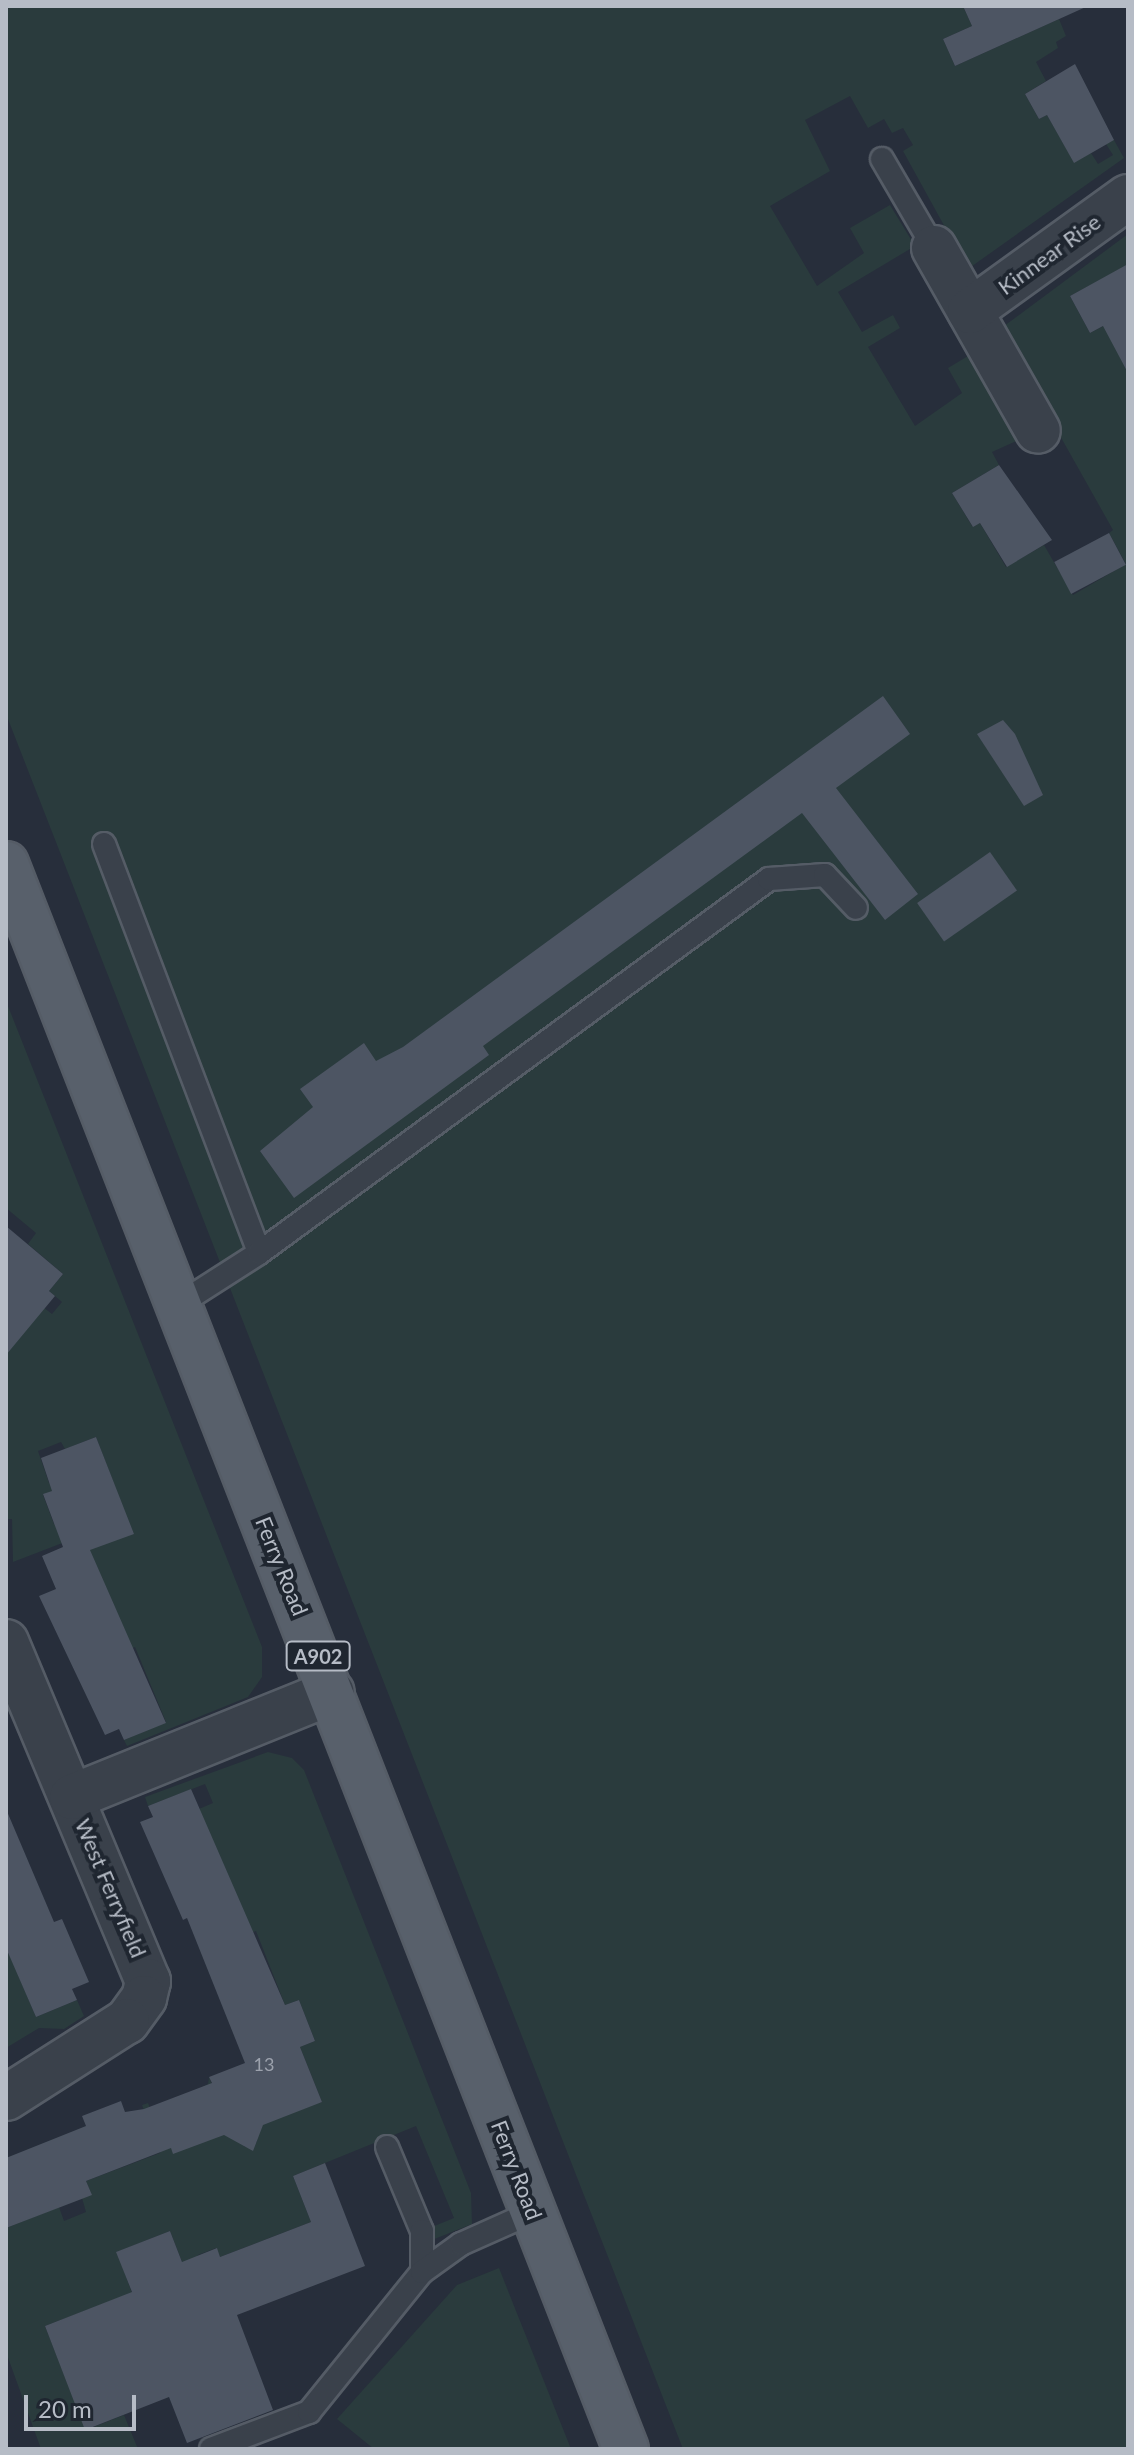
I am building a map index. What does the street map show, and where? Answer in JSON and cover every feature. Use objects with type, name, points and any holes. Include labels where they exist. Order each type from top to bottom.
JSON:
[{"type":"main road","name":"Ferry Road","points":[[6,864],[626,2449]]},
{"type":"street","name":"Kinnear Rise","points":[[970,311],[1128,197]]},
{"type":"street","points":[[934,248],[1038,431]]},
{"type":"street","name":"West Ferryfield","points":[[6,1642],[148,1981],[144,1998],[127,2021],[6,2098]]},
{"type":"street","name":"West Ferryfield","points":[[72,1797],[332,1692]]},
{"type":"lane","points":[[882,159],[934,248]]},
{"type":"lane","points":[[104,844],[259,1253]]},
{"type":"lane","points":[[178,1305],[259,1253],[769,879],[825,875],[856,908]]},
{"type":"lane","points":[[387,2147],[422,2231],[422,2272]]},
{"type":"lane","points":[[211,2449],[309,2412],[422,2272],[461,2244],[533,2212]]},
{"type":"shaded area","points":[[6,6],[963,6],[972,26],[943,39],[955,66],[1059,19],[1066,36],[1056,42],[1058,48],[1036,62],[1046,81],[1025,94],[1039,119],[1047,115],[1074,162],[1091,153],[1098,164],[1113,155],[1106,144],[1114,140],[1124,158],[968,269],[903,151],[913,145],[903,128],[892,133],[884,119],[868,128],[850,96],[805,120],[830,171],[770,206],[817,286],[864,253],[850,228],[890,205],[915,246],[838,292],[862,332],[893,315],[900,328],[868,347],[915,426],[962,393],[948,368],[973,353],[1023,438],[992,452],[999,465],[952,493],[972,526],[980,523],[1006,567],[1044,545],[1073,595],[1126,564],[1109,533],[1113,530],[1000,329],[1128,234],[1128,277],[1122,268],[1070,296],[1090,333],[1126,314],[1128,317],[1128,2449],[683,2449],[6,714]]},
{"type":"shaded area","points":[[6,1001],[262,1647],[262,1677],[248,1697],[127,1746],[124,1740],[166,1722],[135,1647],[93,1665],[78,1537],[13,1562],[12,1519],[6,1519],[6,1355],[39,1304],[52,1314],[62,1302],[49,1291],[63,1274],[28,1244],[36,1233],[6,1208]],"holes":[[[96,1437],[133,1534],[89,1512],[54,1524],[43,1495],[65,1486],[49,1483],[38,1451],[61,1442],[65,1449]]]},
{"type":"shaded area","points":[[268,1752],[292,1758],[304,1770],[471,2193],[472,2224],[432,2240],[427,2229],[454,2218],[416,2126],[293,2176],[311,2222],[220,2257],[216,2248],[198,2255],[188,2277],[170,2231],[117,2252],[132,2293],[45,2326],[86,2430],[124,2415],[138,2449],[41,2449],[6,2352],[6,2228],[59,2207],[64,2221],[86,2212],[82,2198],[91,2194],[86,2181],[160,2153],[142,2105],[148,2103],[152,2113],[208,2084],[209,2077],[230,2131],[245,2147],[257,2142],[256,2121],[322,2102],[300,2047],[315,2041],[299,2000],[285,2005],[256,1931],[212,1948],[199,1809],[213,1803],[205,1784],[148,1806],[145,1797]]},
{"type":"shaded area","points":[[6,1946],[36,2017],[77,2000],[84,2016],[64,2029],[39,2028],[6,2048]]},
{"type":"shaded area","points":[[499,2268],[571,2449],[374,2449],[337,2419],[457,2285]]},
{"type":"building","points":[[963,6],[1088,6],[955,66],[943,39],[972,26]]},
{"type":"building","points":[[1075,64],[1114,140],[1074,163],[1047,115],[1039,119],[1025,94]]},
{"type":"building","points":[[1128,264],[1128,373],[1103,326],[1090,333],[1070,296]]},
{"type":"building","points":[[999,465],[1052,540],[1007,567],[980,523],[973,527],[952,493]]},
{"type":"building","points":[[1109,533],[1126,565],[1071,594],[1054,562]]},
{"type":"building","points":[[883,696],[910,734],[836,788],[918,894],[885,920],[802,813],[483,1046],[489,1055],[294,1198],[260,1151],[313,1107],[300,1089],[364,1043],[376,1061],[403,1047]]},
{"type":"building","points":[[1003,720],[1015,734],[1043,795],[1024,806],[977,734]]},
{"type":"building","points":[[990,852],[1017,891],[944,942],[917,903]]},
{"type":"building","points":[[6,1226],[63,1274],[49,1291],[55,1296],[6,1355]]},
{"type":"building","points":[[96,1437],[134,1534],[90,1550],[166,1723],[124,1740],[119,1729],[105,1735],[39,1596],[56,1589],[42,1556],[63,1547],[43,1494],[52,1491],[41,1458]]},
{"type":"building","points":[[191,1789],[285,2005],[299,2000],[315,2041],[300,2047],[322,2102],[263,2125],[253,2151],[224,2135],[173,2154],[171,2148],[86,2181],[92,2195],[6,2228],[6,2158],[86,2126],[82,2116],[121,2101],[125,2112],[144,2109],[212,2083],[209,2077],[245,2063],[187,1918],[183,1920],[140,1822],[153,1817],[148,1806]]},
{"type":"building","points":[[6,1809],[54,1922],[62,1919],[89,1982],[72,1989],[77,2000],[36,2017],[6,1948]]},
{"type":"building","points":[[325,2163],[365,2266],[237,2315],[273,2410],[187,2443],[169,2397],[85,2430],[45,2326],[132,2292],[116,2252],[170,2231],[182,2262],[217,2248],[220,2257],[311,2222],[293,2176]]}]
